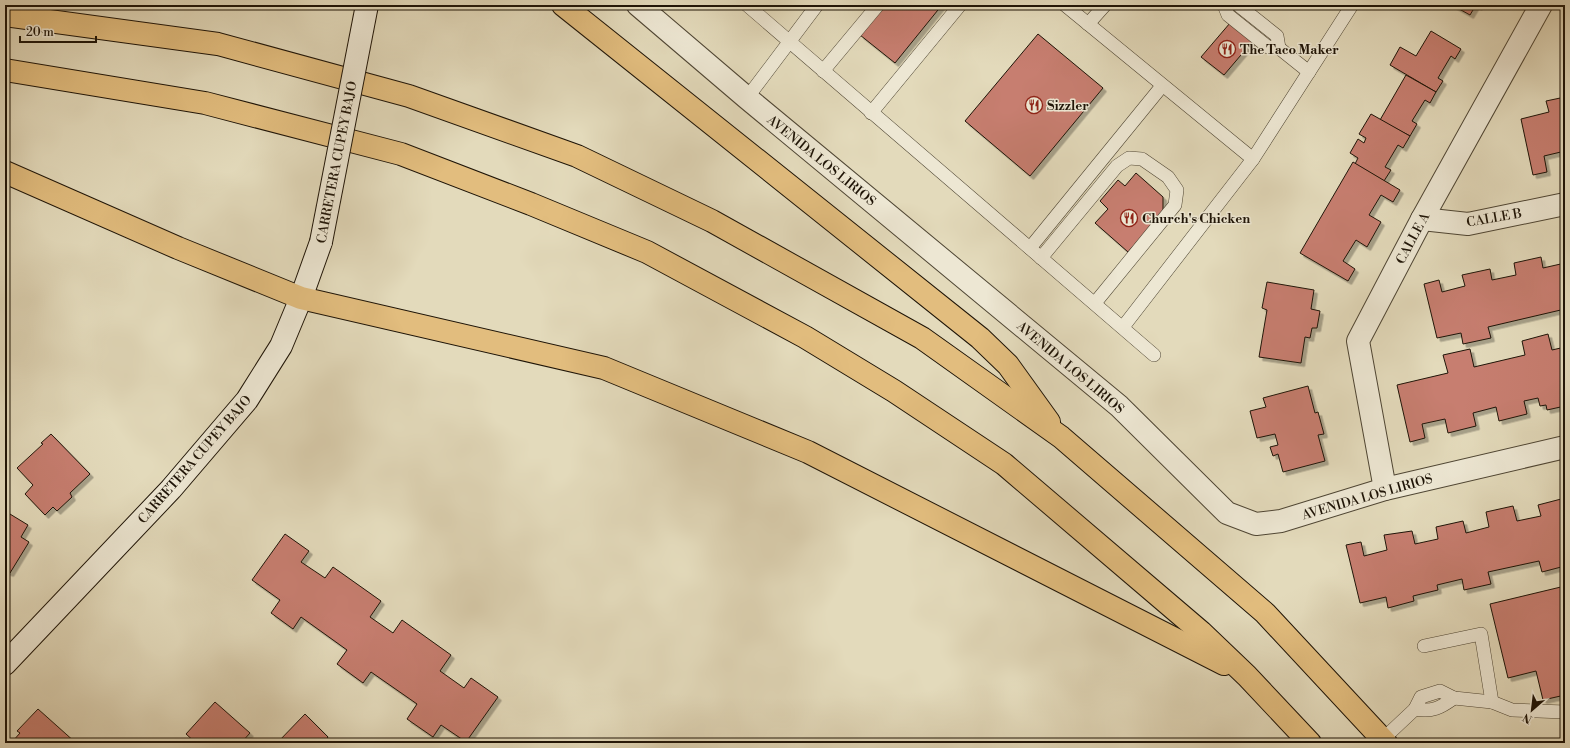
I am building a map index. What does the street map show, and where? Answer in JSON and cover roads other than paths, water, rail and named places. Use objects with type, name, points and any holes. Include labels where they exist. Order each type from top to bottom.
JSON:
[{"type":"main road","points":[[563,5],[980,338],[1008,365],[1061,437]]},
{"type":"main road","points":[[5,15],[218,44],[409,96],[577,156],[712,221],[922,338],[1061,437],[1265,613],[1384,741]]},
{"type":"main road","points":[[5,70],[205,103],[401,154],[531,204],[647,252],[805,337],[894,391],[1004,464],[1201,632],[1247,676],[1310,743]]},
{"type":"main road","points":[[5,172],[178,248],[301,298],[604,368],[808,452],[1247,676]]},
{"type":"street","name":"CARRETERA CUPEY BAJO","points":[[7,658],[171,489],[247,400],[281,346],[301,298],[321,242],[367,5]]},
{"type":"street","name":"AVENIDA LOS LIRIOS","points":[[638,5],[747,98],[1119,406],[1227,513],[1256,524],[1281,521],[1385,489],[1565,447]]},
{"type":"street","name":"CALLE A","points":[[1385,489],[1358,341],[1422,219],[1541,5]]},
{"type":"street","name":"CALLE B","points":[[1422,219],[1468,224],[1565,204]]},
{"type":"lane","points":[[747,5],[823,72],[1154,355]]},
{"type":"lane","points":[[747,98],[790,43],[817,5]]},
{"type":"lane","points":[[823,72],[878,5]]},
{"type":"lane","points":[[871,113],[960,5]]},
{"type":"lane","points":[[1065,5],[1253,159]]},
{"type":"lane","points":[[1088,24],[1105,5]]},
{"type":"lane","points":[[1224,5],[1228,15],[1268,47],[1279,48],[1309,72]]},
{"type":"lane","points":[[1238,5],[1277,36],[1279,48]]},
{"type":"lane","points":[[1123,327],[1253,159],[1352,5]]},
{"type":"lane","points":[[1030,248],[1162,86]]},
{"type":"lane","points":[[1041,258],[1117,166],[1129,158],[1142,159],[1168,176],[1177,190],[1175,205],[1095,303]]},
{"type":"lane","points":[[1424,646],[1481,634],[1492,702]]},
{"type":"lane","points":[[1384,741],[1415,709],[1421,697],[1440,691],[1454,698],[1492,702],[1512,710],[1565,712]]},
{"type":"place","name":"The Taco Maker","points":[[1227,49]]},
{"type":"place","name":"Sizzler","points":[[1034,105]]},
{"type":"place","name":"Church's Chicken","points":[[1129,218]]}]
